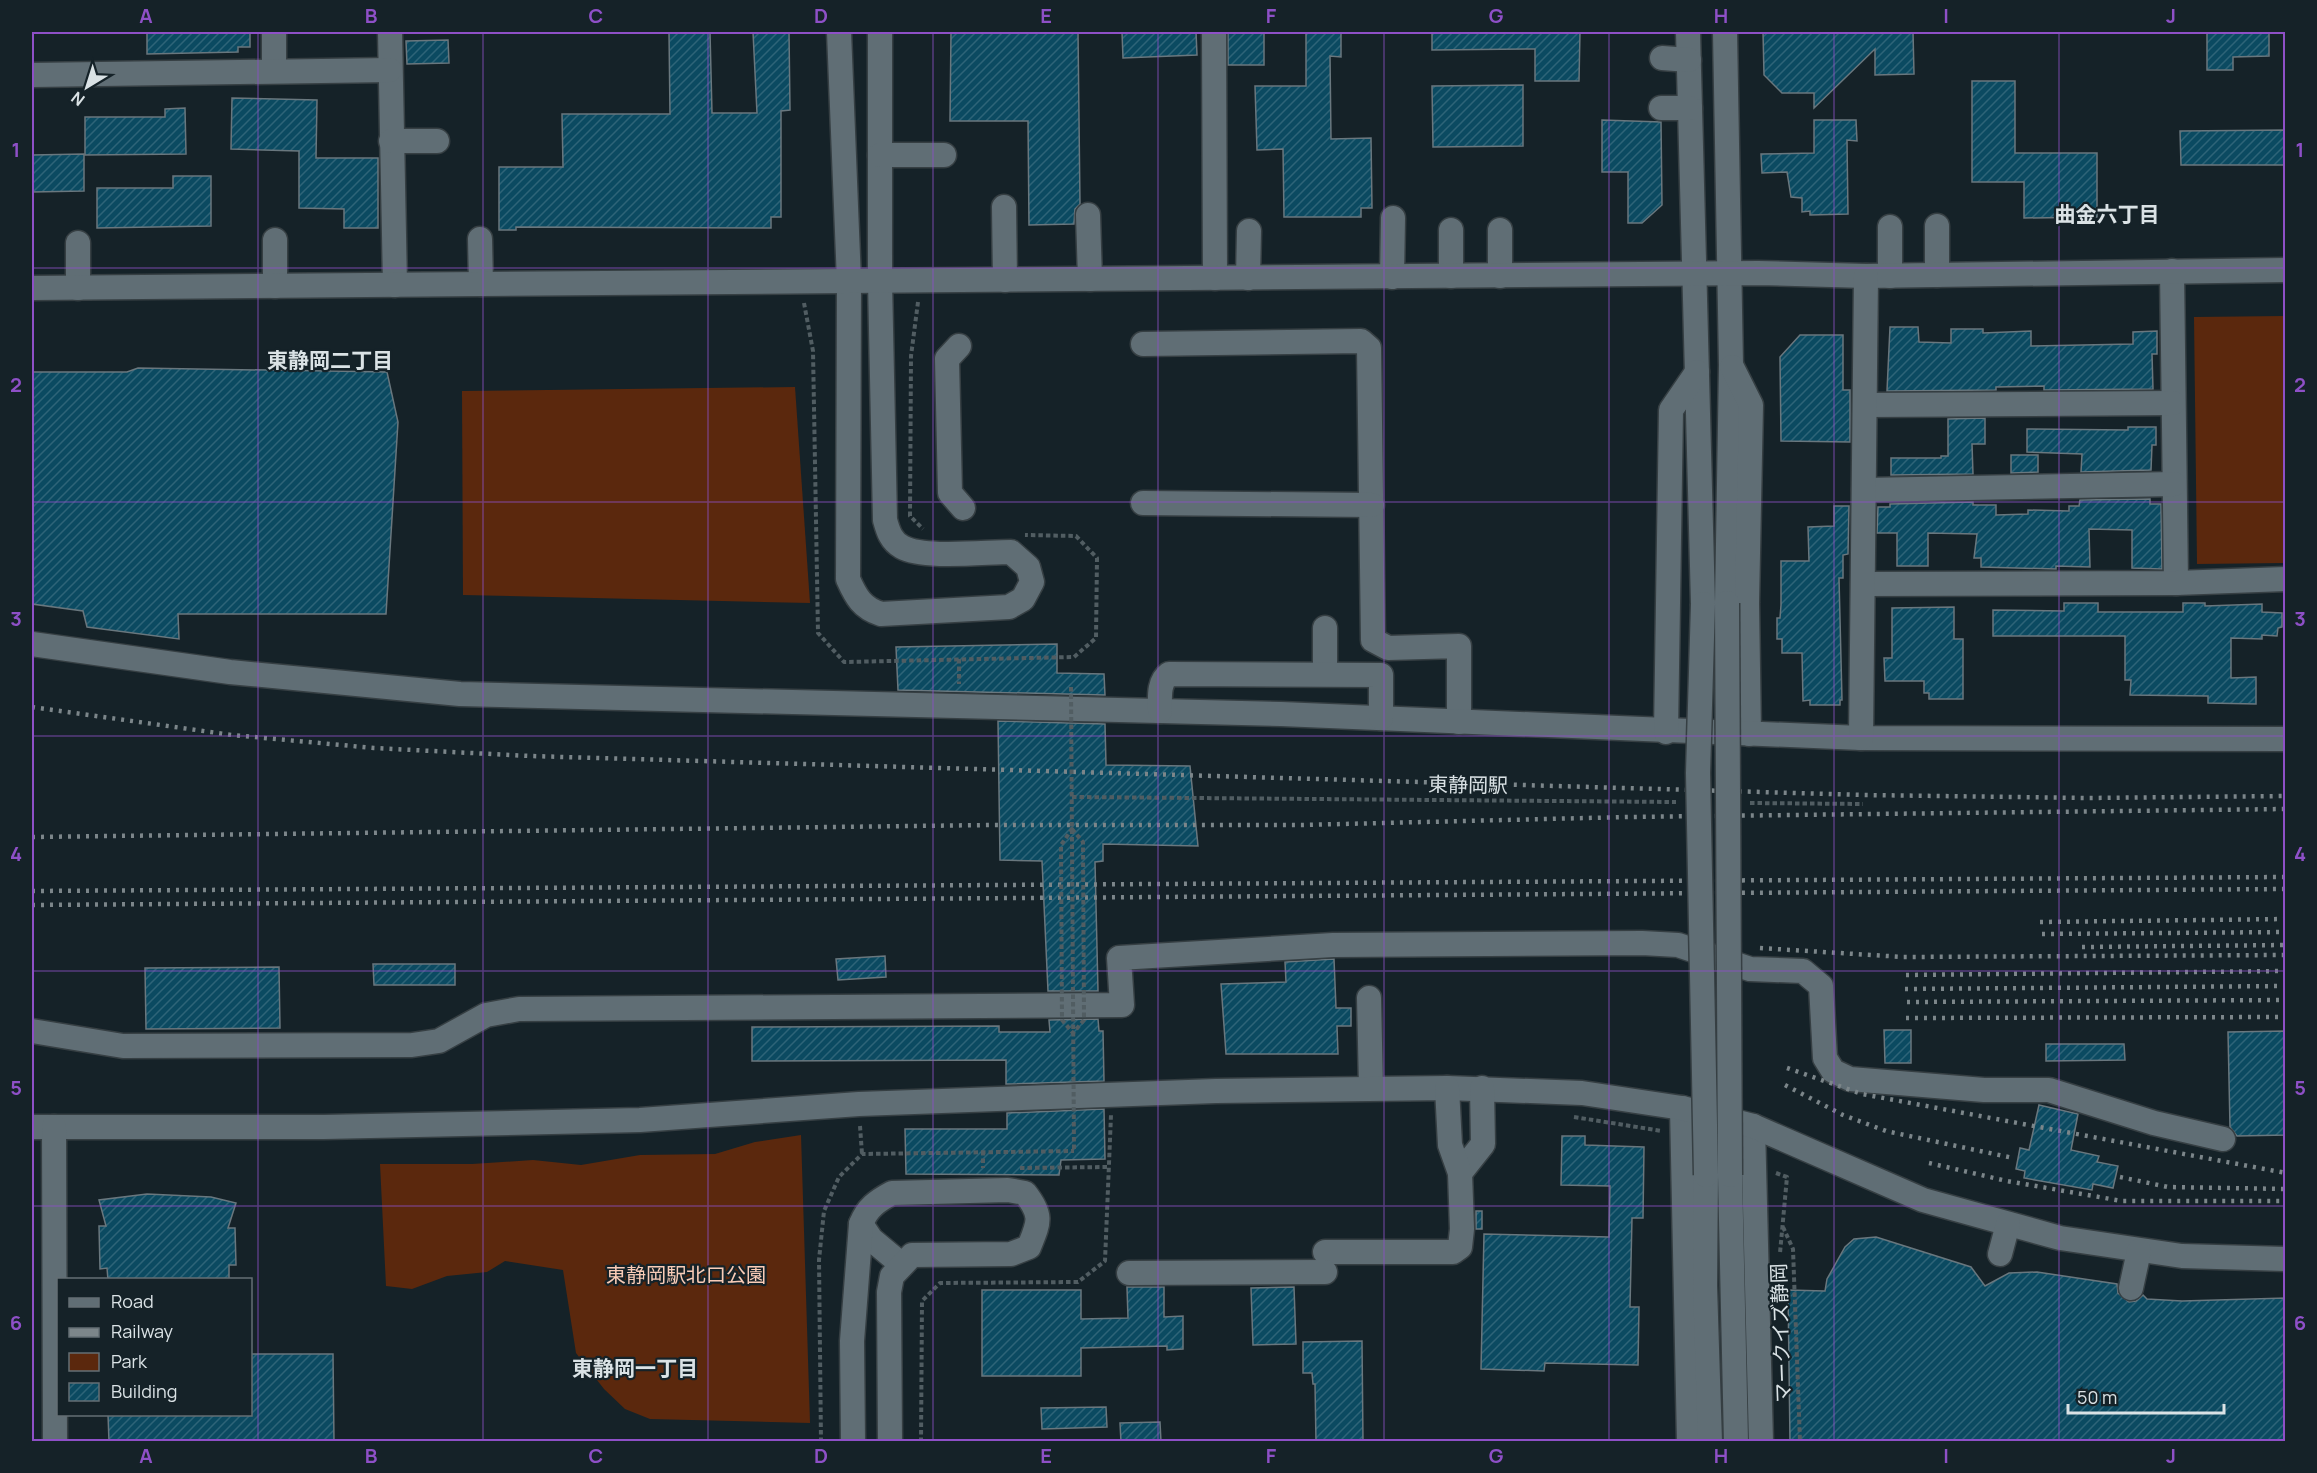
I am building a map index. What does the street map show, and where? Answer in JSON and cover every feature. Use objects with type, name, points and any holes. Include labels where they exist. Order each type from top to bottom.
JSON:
[{"type":"street","points":[[274,32],[274,71]]},
{"type":"street","points":[[390,32],[389,132],[395,285]]},
{"type":"street","points":[[839,32],[849,282],[848,579],[856,597],[867,609],[881,614],[1008,608],[1023,599],[1032,582],[1028,567],[1011,552],[929,553],[902,547],[890,536],[885,520],[880,281],[880,32]]},
{"type":"street","points":[[1214,32],[1215,278]]},
{"type":"street","points":[[1688,32],[1703,604],[1698,773],[1706,1175],[1705,1286],[1710,1442]]},
{"type":"street","points":[[1725,32],[1731,365],[1727,603],[1730,1175],[1736,1442]]},
{"type":"street","points":[[1662,58],[1689,60]]},
{"type":"street","points":[[43,71],[274,71],[336,63],[390,70]]},
{"type":"street","points":[[1661,108],[1690,108]]},
{"type":"street","points":[[389,132],[437,141]]},
{"type":"street","points":[[880,155],[944,155]]},
{"type":"street","points":[[1004,207],[1005,280]]},
{"type":"street","points":[[1088,215],[1090,279]]},
{"type":"street","points":[[1392,277],[1393,218]]},
{"type":"street","points":[[1861,738],[1865,405],[1878,276],[1890,226]]},
{"type":"street","points":[[1937,226],[1937,275]]},
{"type":"street","points":[[1451,230],[1451,276]]},
{"type":"street","points":[[1500,230],[1500,276]]},
{"type":"street","points":[[1248,278],[1249,231]]},
{"type":"street","points":[[480,239],[481,284]]},
{"type":"street","points":[[275,240],[275,286]]},
{"type":"street","points":[[78,243],[78,288]]},
{"type":"street","points":[[32,288],[1694,274],[1878,276],[2286,270]]},
{"type":"street","points":[[2172,271],[2176,583]]},
{"type":"street","points":[[1143,344],[1361,341],[1369,348],[1373,640],[1388,648],[1459,646],[1459,722]]},
{"type":"street","points":[[959,346],[947,359],[948,453],[950,493],[963,508]]},
{"type":"street","points":[[1731,365],[1751,405],[1747,603],[1749,734]]},
{"type":"street","points":[[1666,732],[1671,410],[1697,372]]},
{"type":"street","points":[[1865,405],[2173,403]]},
{"type":"street","points":[[1864,490],[2174,484]]},
{"type":"street","points":[[1143,503],[1372,505]]},
{"type":"street","points":[[1863,584],[2176,583],[2286,579]]},
{"type":"street","points":[[1325,628],[1325,674]]},
{"type":"street","points":[[32,644],[230,672],[460,694],[1160,711],[1861,738],[2286,739]]},
{"type":"street","points":[[1160,711],[1161,685],[1163,678],[1169,674],[1381,675],[1381,718]]},
{"type":"street","points":[[32,1031],[123,1046],[412,1045],[439,1041],[486,1015],[519,1009],[1122,1005],[1119,958],[1333,945],[1642,943],[1678,945],[1750,969],[1803,971],[1821,986],[1826,1058],[1833,1071],[1850,1078],[1984,1090],[2049,1090],[2154,1123],[2223,1139]]},
{"type":"street","points":[[1369,998],[1371,1087]]},
{"type":"street","points":[[55,1442],[43,1127],[324,1127],[640,1120],[859,1104],[1371,1087],[1482,1088],[1582,1093],[1682,1108],[1753,1126],[1923,1200],[2060,1238],[2182,1256],[2286,1259]]},
{"type":"street","points":[[1129,1272],[1325,1262],[1453,1252],[1460,1247],[1462,1229],[1460,1173],[1450,1145],[1447,1088]]},
{"type":"street","points":[[1460,1173],[1483,1144],[1482,1088]]},
{"type":"street","points":[[1682,1108],[1689,1442]]},
{"type":"street","points":[[1753,1126],[1761,1442]]},
{"type":"street","points":[[853,1442],[852,1341],[861,1224],[865,1213],[877,1201],[892,1193],[1008,1190],[1025,1193],[1035,1205],[1040,1222],[1029,1247],[1011,1254],[912,1255],[892,1276],[889,1292],[890,1442]]},
{"type":"street","points":[[861,1224],[871,1239],[901,1264]]},
{"type":"street","points":[[2000,1254],[2008,1224]]},
{"type":"street","points":[[2131,1288],[2139,1251]]},
{"type":"path","points":[[921,281],[911,356],[910,516],[926,532]]},
{"type":"path","points":[[799,282],[813,351],[818,633],[844,662],[1074,657],[1096,638],[1097,558],[1076,536],[1018,535]]},
{"type":"path","points":[[1071,687],[1074,1151]]},
{"type":"path","name":"東静岡駅","points":[[1072,797],[1683,802]]},
{"type":"path","points":[[1743,803],[1863,804]]},
{"type":"path","points":[[1072,829],[1061,845],[1062,1020],[1073,1033]]},
{"type":"path","points":[[1072,829],[1083,842],[1084,1020],[1073,1033]]},
{"type":"path","points":[[1100,1114],[1123,1114]]},
{"type":"path","points":[[921,1442],[922,1301],[940,1283],[1078,1282],[1105,1261],[1111,1114]]},
{"type":"path","points":[[1064,1116],[1076,1116]]},
{"type":"path","points":[[1569,1116],[1658,1130]]},
{"type":"path","points":[[860,1128],[872,1127]]},
{"type":"path","points":[[983,1151],[983,1168],[994,1168]]},
{"type":"path","points":[[1017,1168],[1110,1167]]},
{"type":"path","name":"マークイズ静岡","points":[[1783,1227],[1793,1249],[1800,1442]]},
{"type":"green space","points":[[2285,316],[2285,563],[2197,564],[2194,317]]},
{"type":"green space","points":[[795,387],[810,603],[463,595],[462,391]]},
{"type":"green space","name":"東静岡駅北口公園","points":[[801,1135],[810,1423],[650,1419],[625,1409],[604,1389],[576,1353],[563,1270],[505,1261],[487,1272],[447,1276],[412,1289],[386,1286],[380,1164],[472,1164],[533,1160],[581,1165],[640,1155],[715,1154],[755,1142]]},
{"type":"building","points":[[147,32],[250,32],[250,47],[238,47],[238,52],[147,54]]},
{"type":"building","points":[[669,32],[710,32],[712,113],[757,113],[753,32],[789,32],[790,110],[781,111],[781,217],[771,217],[771,228],[516,227],[516,230],[499,230],[499,167],[563,167],[562,114],[670,114]]},
{"type":"building","points":[[951,32],[1078,32],[1080,204],[1075,209],[1074,224],[1029,225],[1028,121],[950,121]]},
{"type":"building","points":[[1122,32],[1196,32],[1197,55],[1123,58]]},
{"type":"building","points":[[1228,32],[1264,32],[1264,65],[1228,65]]},
{"type":"building","points":[[1306,32],[1341,32],[1341,57],[1330,56],[1331,139],[1371,138],[1372,208],[1361,208],[1361,217],[1284,217],[1283,149],[1257,150],[1255,86],[1306,86]]},
{"type":"building","points":[[1432,32],[1580,32],[1579,81],[1535,81],[1535,49],[1432,50]]},
{"type":"building","points":[[1763,32],[1913,32],[1914,74],[1875,75],[1875,49],[1814,108],[1814,93],[1782,93],[1764,75]]},
{"type":"building","points":[[2207,32],[2269,32],[2269,56],[2233,57],[2233,70],[2207,70]]},
{"type":"building","points":[[448,40],[449,63],[407,64],[406,41]]},
{"type":"building","points":[[1972,81],[2015,81],[2015,153],[2097,153],[2097,217],[2024,218],[2024,182],[1972,182]]},
{"type":"building","points":[[1523,85],[1523,146],[1433,147],[1432,86]]},
{"type":"building","points":[[232,98],[317,100],[316,158],[378,158],[378,228],[344,228],[344,209],[299,208],[299,151],[231,149]]},
{"type":"building","points":[[185,108],[186,154],[85,155],[85,117],[165,117],[165,109]]},
{"type":"building","points":[[1602,120],[1661,122],[1662,205],[1642,223],[1628,223],[1628,172],[1602,172]]},
{"type":"building","points":[[1814,120],[1856,120],[1857,141],[1847,140],[1848,214],[1810,215],[1810,211],[1802,212],[1802,198],[1791,197],[1787,172],[1762,173],[1761,154],[1814,153]]},
{"type":"building","points":[[2286,130],[2286,165],[2181,165],[2180,131]]},
{"type":"building","points":[[84,154],[84,191],[32,192],[32,155]]},
{"type":"building","points":[[173,176],[211,176],[211,226],[97,228],[97,188],[173,188]]},
{"type":"building","points":[[1890,327],[1918,327],[1919,342],[1951,343],[1951,329],[1983,329],[1983,333],[2031,331],[2031,346],[2133,344],[2133,332],[2157,331],[2157,354],[2152,354],[2153,389],[2044,390],[2044,386],[1996,387],[1996,390],[1887,391]]},
{"type":"building","points":[[1800,335],[1843,335],[1843,390],[1850,390],[1850,442],[1781,441],[1780,357]]},
{"type":"building","points":[[138,368],[387,372],[398,422],[386,614],[178,614],[179,639],[87,627],[83,611],[32,604],[32,372],[127,372]]},
{"type":"building","points":[[1985,418],[1985,444],[1972,444],[1973,474],[1891,475],[1891,458],[1948,456],[1948,419]]},
{"type":"building","points":[[2128,427],[2156,427],[2156,445],[2152,445],[2151,470],[2081,472],[2082,454],[2027,452],[2027,429],[2128,430]]},
{"type":"building","points":[[2011,455],[2038,455],[2038,472],[2011,473]]},
{"type":"building","points":[[2150,499],[2150,504],[2161,504],[2162,569],[2132,568],[2132,530],[2089,529],[2090,567],[2056,566],[2056,569],[1981,567],[1981,558],[1974,558],[1977,534],[1928,533],[1928,566],[1897,566],[1897,533],[1877,533],[1878,507],[1890,507],[1890,504],[1973,502],[1973,505],[1996,505],[1996,515],[2028,514],[2028,510],[2069,511],[2069,506],[2079,506],[2080,500]]},
{"type":"building","points":[[1834,506],[1849,506],[1848,554],[1843,555],[1843,578],[1839,578],[1842,700],[1840,700],[1840,705],[1810,705],[1810,700],[1803,701],[1802,653],[1782,653],[1782,639],[1777,639],[1777,618],[1780,618],[1781,605],[1781,561],[1809,561],[1808,527],[1834,526]]},
{"type":"building","points":[[2064,603],[2098,603],[2098,612],[2183,612],[2183,603],[2205,603],[2205,606],[2262,604],[2262,612],[2282,613],[2282,627],[2278,628],[2277,636],[2262,635],[2262,639],[2231,638],[2231,678],[2256,677],[2256,704],[2208,703],[2208,696],[2130,695],[2131,680],[2125,680],[2125,636],[1993,636],[1993,610],[2064,611]]},
{"type":"building","points":[[1954,607],[1954,639],[1963,639],[1963,699],[1929,699],[1929,693],[1924,693],[1924,681],[1885,681],[1884,658],[1892,658],[1892,608]]},
{"type":"building","points":[[1057,644],[1057,673],[1104,674],[1105,695],[898,690],[896,647]]},
{"type":"building","points":[[998,721],[1105,724],[1106,765],[1190,766],[1198,846],[1103,844],[1103,861],[1095,862],[1098,991],[1048,991],[1042,861],[1000,860]]},
{"type":"building","points":[[885,956],[886,977],[838,980],[836,959]]},
{"type":"building","points":[[1334,959],[1336,1008],[1351,1008],[1351,1026],[1337,1026],[1338,1054],[1226,1054],[1221,984],[1286,982],[1285,962]]},
{"type":"building","points":[[373,964],[455,964],[455,985],[374,985]]},
{"type":"building","points":[[279,967],[280,1028],[146,1029],[145,968]]},
{"type":"building","points":[[1098,1019],[1099,1031],[1103,1031],[1104,1081],[1006,1084],[1006,1060],[752,1061],[752,1027],[999,1026],[999,1032],[1050,1032],[1049,1020]]},
{"type":"building","points":[[1884,1030],[1911,1030],[1911,1063],[1885,1063]]},
{"type":"building","points":[[2286,1031],[2286,1135],[2237,1136],[2230,1127],[2228,1032]]},
{"type":"building","points":[[2046,1044],[2124,1044],[2125,1060],[2046,1061]]},
{"type":"building","points":[[2039,1105],[2078,1114],[2071,1150],[2099,1156],[2097,1162],[2118,1166],[2113,1188],[2093,1184],[2092,1190],[2024,1178],[2025,1171],[2016,1169],[2020,1148],[2029,1150]]},
{"type":"building","points":[[1104,1109],[1105,1159],[1061,1160],[1059,1175],[906,1174],[905,1129],[1007,1129],[1007,1113]]},
{"type":"building","points":[[1562,1136],[1585,1136],[1585,1145],[1644,1147],[1643,1218],[1632,1218],[1630,1307],[1639,1307],[1638,1365],[1545,1363],[1544,1371],[1481,1369],[1484,1234],[1609,1237],[1610,1186],[1561,1185]]},
{"type":"building","points":[[147,1194],[211,1197],[236,1203],[228,1228],[235,1228],[236,1265],[229,1265],[229,1278],[108,1278],[107,1268],[100,1269],[99,1226],[106,1226],[99,1200]]},
{"type":"building","points":[[1476,1211],[1482,1211],[1482,1229],[1476,1229]]},
{"type":"building","points":[[1876,1237],[1971,1267],[1985,1286],[2009,1273],[2037,1272],[2117,1284],[2118,1293],[2129,1302],[2136,1301],[2143,1295],[2147,1299],[2182,1301],[2286,1298],[2286,1442],[1790,1442],[1788,1290],[1825,1291],[1827,1279],[1845,1247],[1854,1239]]},
{"type":"building","points":[[1127,1287],[1164,1287],[1164,1317],[1183,1316],[1183,1349],[1167,1350],[1167,1346],[1081,1348],[1081,1376],[982,1376],[982,1290],[1081,1290],[1081,1319],[1128,1318]]},
{"type":"building","points":[[1294,1287],[1296,1344],[1253,1345],[1251,1288]]},
{"type":"building","points":[[1362,1341],[1363,1442],[1316,1442],[1315,1384],[1313,1384],[1312,1373],[1303,1373],[1303,1342]]},
{"type":"building","points":[[252,1354],[333,1354],[334,1442],[109,1442],[108,1416],[252,1416]]},
{"type":"building","points":[[1106,1407],[1107,1427],[1042,1429],[1041,1408]]},
{"type":"building","points":[[1160,1422],[1161,1442],[1121,1442],[1120,1423]]},
{"type":"railway","points":[[32,707],[232,735],[374,748],[530,756],[1864,795],[2088,798],[2286,796]]},
{"type":"railway","points":[[32,837],[991,825],[1302,825],[1627,817],[2286,809]]},
{"type":"railway","points":[[32,891],[2286,877]]},
{"type":"railway","points":[[32,905],[2286,889]]},
{"type":"railway","points":[[2040,922],[2286,919]]},
{"type":"railway","points":[[2042,934],[2286,932]]},
{"type":"railway","points":[[2082,947],[2286,945]]},
{"type":"railway","points":[[1760,948],[1903,957],[2286,955]]},
{"type":"railway","points":[[1906,975],[2286,971]]},
{"type":"railway","points":[[1905,989],[2286,986]]},
{"type":"railway","points":[[1907,1002],[2286,1000]]},
{"type":"railway","points":[[1906,1018],[2286,1017]]},
{"type":"railway","points":[[1787,1068],[1862,1094],[2286,1173]]},
{"type":"railway","points":[[1785,1085],[1843,1115],[1886,1131],[2013,1158]]},
{"type":"railway","points":[[1929,1163],[2007,1181],[2122,1201],[2286,1201]]},
{"type":"railway","points":[[2120,1177],[2168,1187],[2286,1189]]},
{"type":"district","name":"曲金六丁目","points":[[2107,215]]},
{"type":"district","name":"東静岡二丁目","points":[[330,361]]},
{"type":"district","name":"東静岡一丁目","points":[[635,1369]]}]
